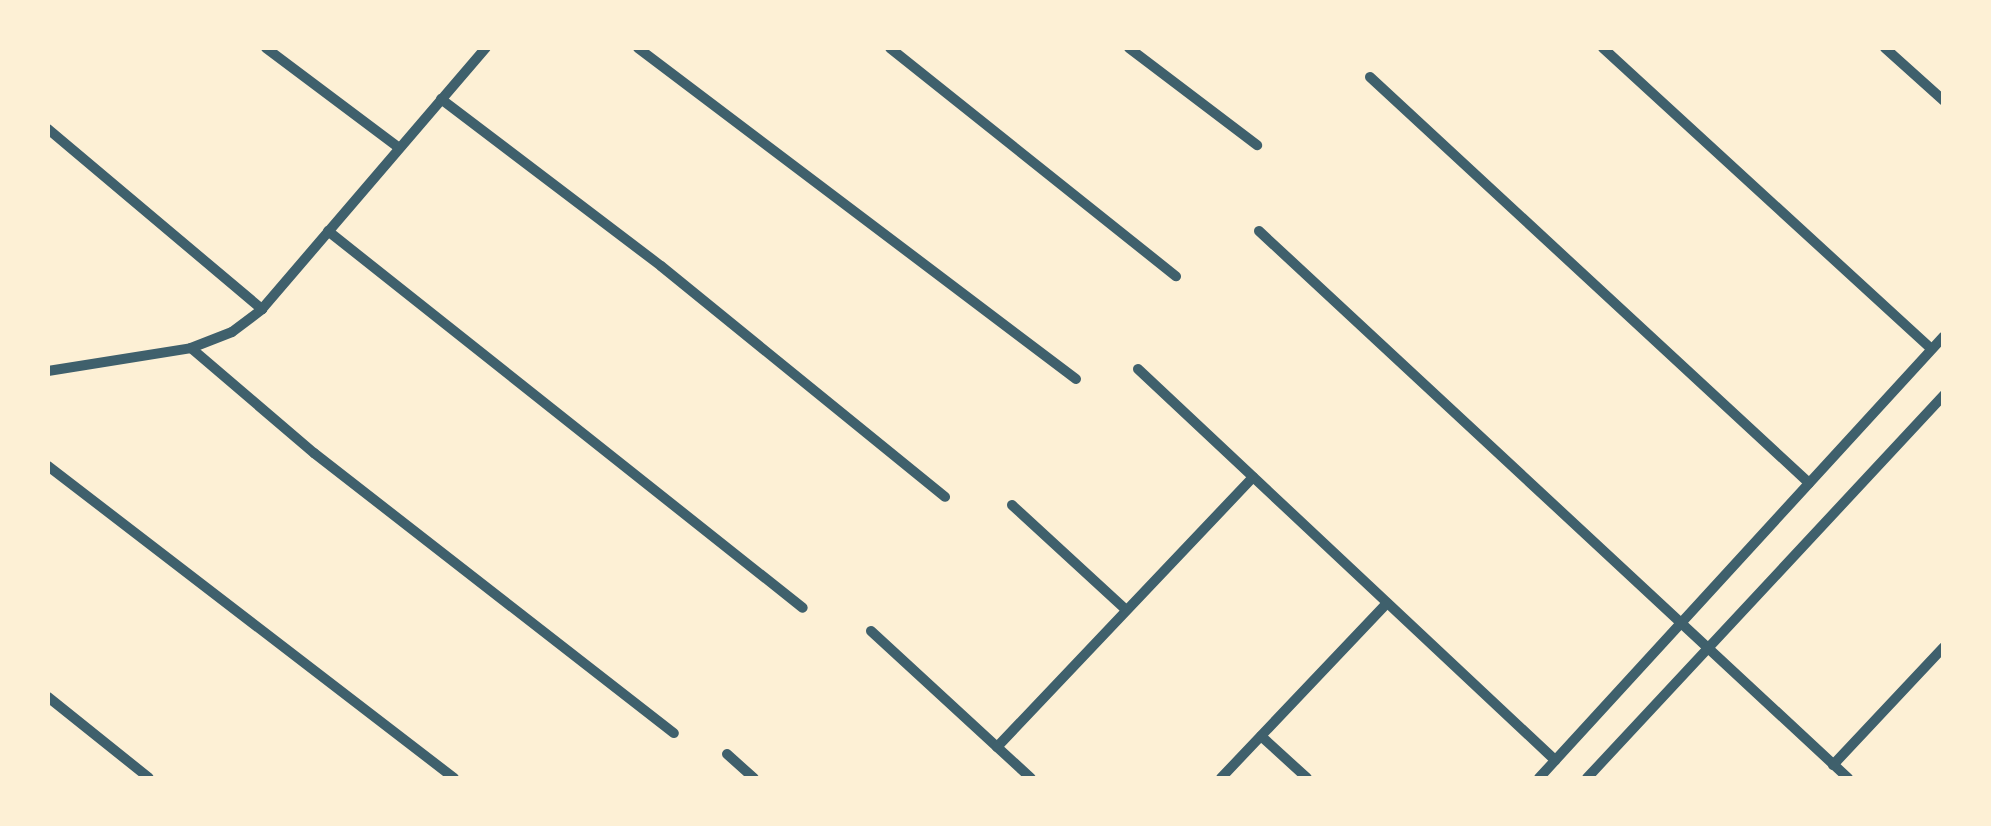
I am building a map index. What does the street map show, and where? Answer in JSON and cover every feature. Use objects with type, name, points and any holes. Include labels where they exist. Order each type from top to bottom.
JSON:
[{"type":"street","points":[[266,48],[398,147]]},
{"type":"street","points":[[48,371],[191,348],[232,332],[262,308],[486,48]]},
{"type":"street","points":[[638,48],[1076,378]]},
{"type":"street","points":[[890,48],[1176,276]]},
{"type":"street","points":[[1129,48],[1257,145]]},
{"type":"street","points":[[1603,48],[1931,349]]},
{"type":"street","points":[[1885,48],[1944,101]]},
{"type":"street","points":[[1370,77],[1809,483]]},
{"type":"street","points":[[441,99],[661,266],[945,497]]},
{"type":"street","points":[[48,129],[262,308]]},
{"type":"street","points":[[328,231],[804,608]]},
{"type":"street","points":[[1259,231],[1848,778]]},
{"type":"street","points":[[1539,778],[1944,336]]},
{"type":"street","points":[[191,348],[314,453],[674,732]]},
{"type":"street","points":[[1138,369],[1555,760]]},
{"type":"street","points":[[1587,778],[1944,396]]},
{"type":"street","points":[[48,466],[454,778]]},
{"type":"street","points":[[996,747],[1253,477]]},
{"type":"street","points":[[1012,504],[1126,610]]},
{"type":"street","points":[[1221,778],[1387,603]]},
{"type":"street","points":[[870,632],[1031,778]]},
{"type":"street","points":[[1833,765],[1944,647]]},
{"type":"street","points":[[48,697],[149,778]]},
{"type":"street","points":[[1261,736],[1307,778]]},
{"type":"street","points":[[727,754],[754,778]]}]
